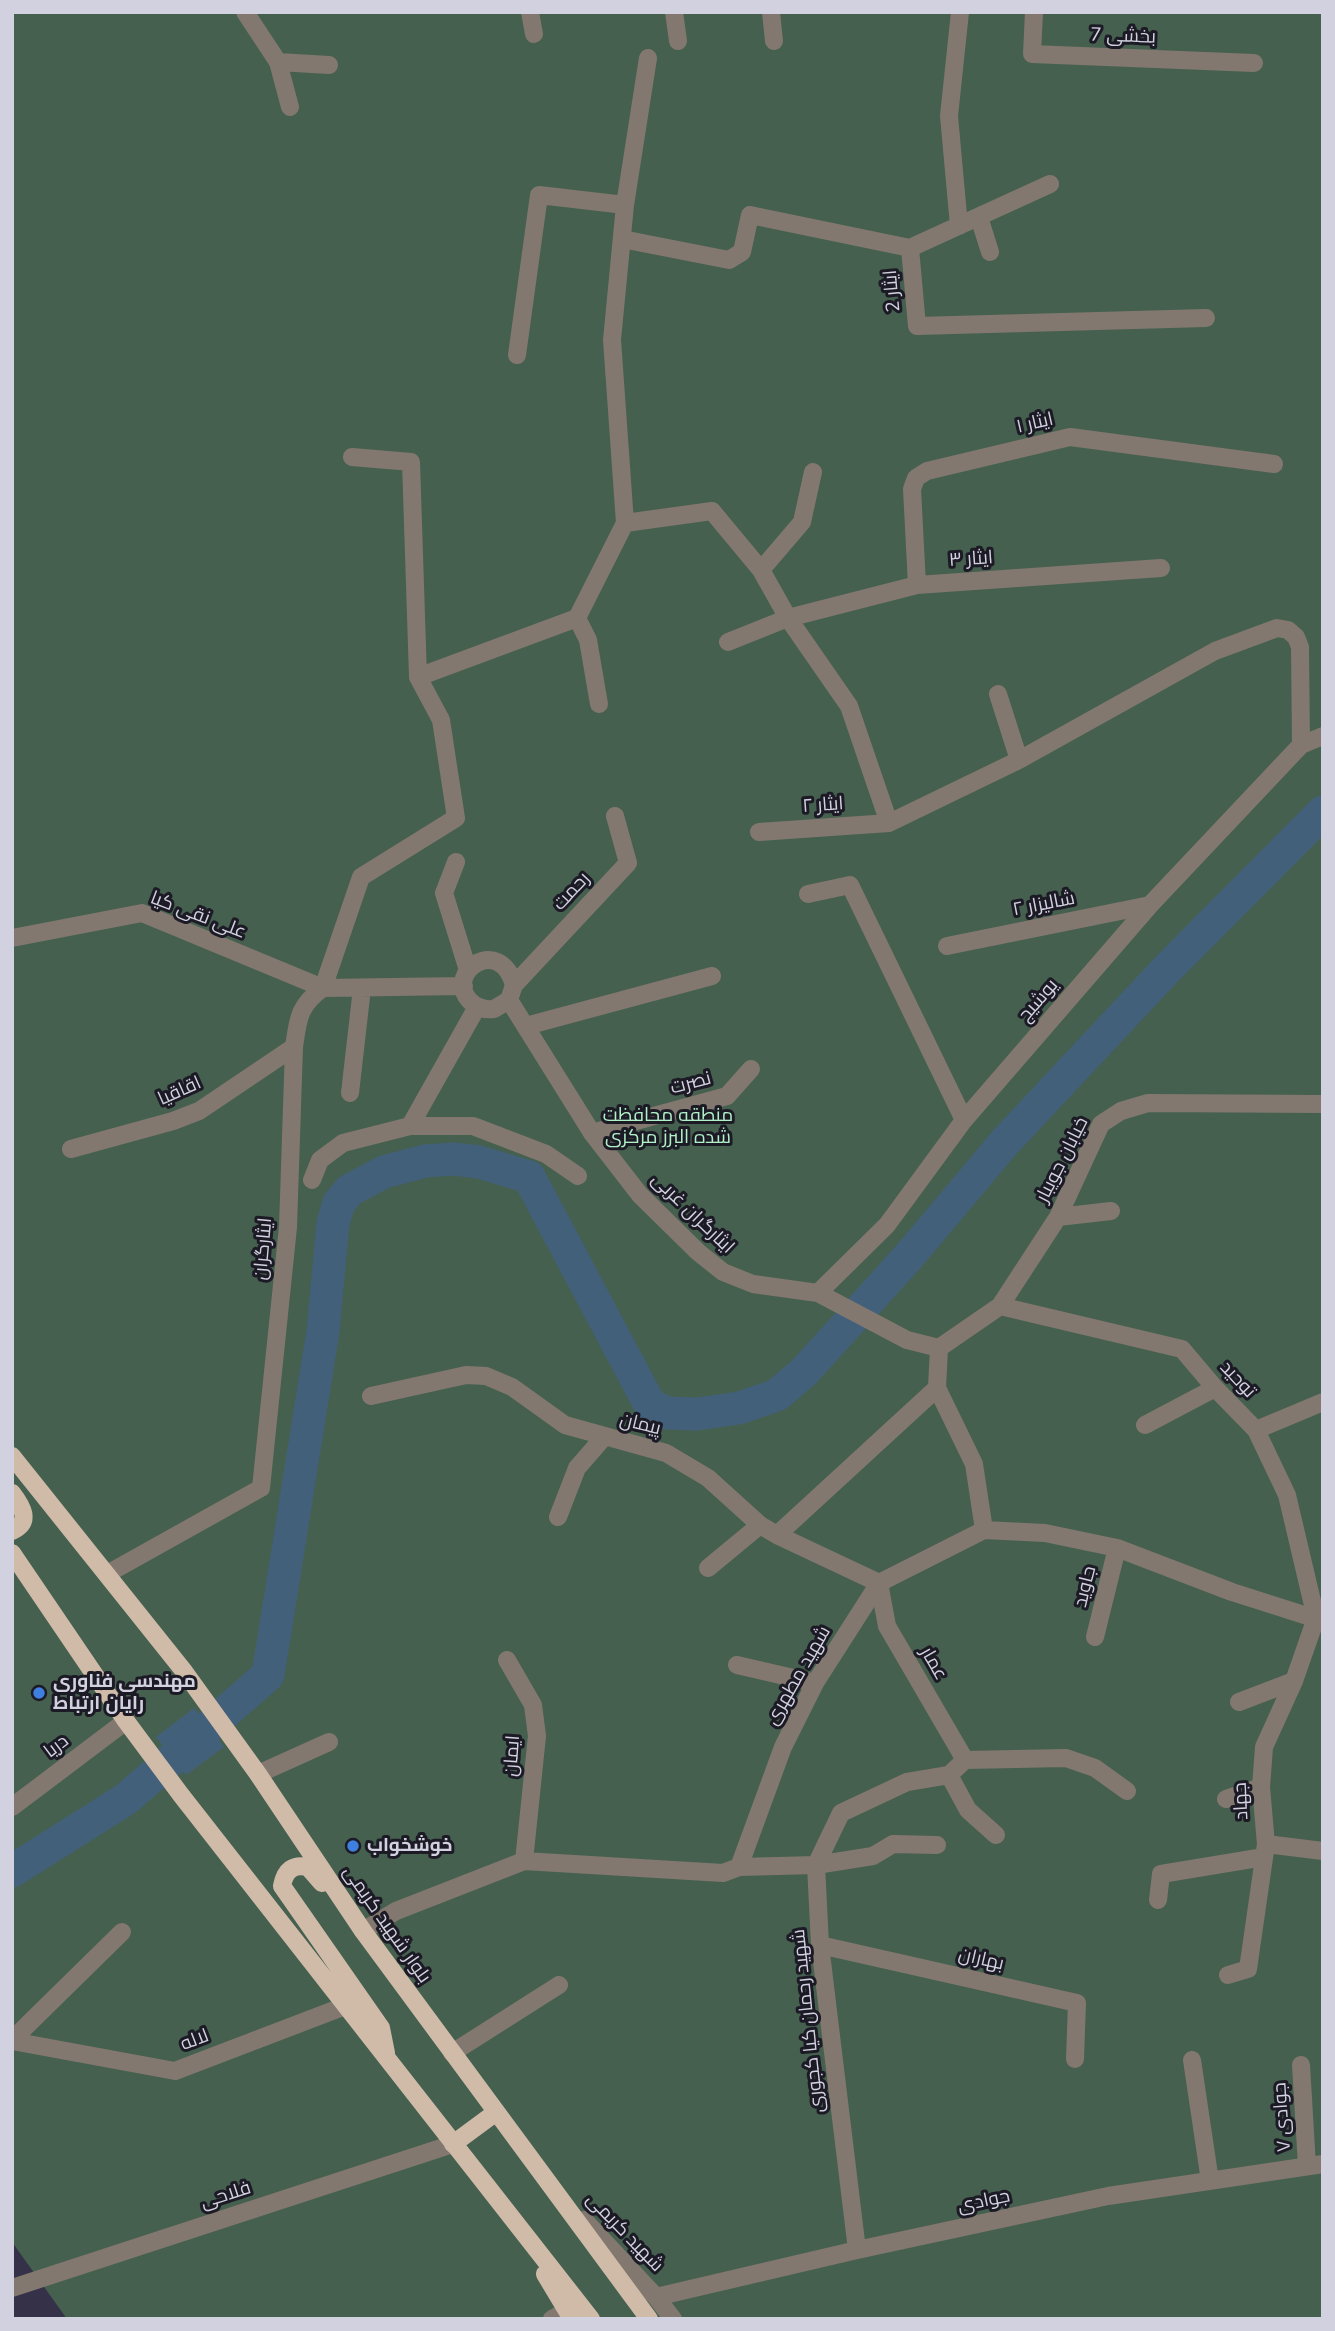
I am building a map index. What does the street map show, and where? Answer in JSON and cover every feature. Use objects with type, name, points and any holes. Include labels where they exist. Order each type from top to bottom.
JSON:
[{"type":"main road","name":"بلوار شهید کریمی","points":[[12,1456],[183,1670],[258,1774],[363,1931],[649,2319]]},
{"type":"main road","points":[[12,1493],[24,1515],[19,1528],[12,1531]]},
{"type":"main road","points":[[12,1553],[126,1721],[181,1795],[591,2319]]},
{"type":"main road","points":[[363,1931],[308,1867],[299,1865],[284,1876],[282,1886],[286,1894],[382,2028],[387,2056]]},
{"type":"main road","points":[[453,2144],[495,2113]]},
{"type":"main road","points":[[506,2208],[563,2316]]},
{"type":"street","points":[[246,12],[278,62],[290,107]]},
{"type":"street","points":[[530,12],[534,34]]},
{"type":"street","points":[[674,12],[678,41]]},
{"type":"street","points":[[771,12],[774,41]]},
{"type":"street","points":[[959,226],[949,116],[960,12]]},
{"type":"street","name":"بخشی 7","points":[[1034,12],[1032,54],[1254,63]]},
{"type":"street","points":[[418,677],[577,618],[625,523],[612,340],[625,205],[648,58]]},
{"type":"street","points":[[278,62],[329,65]]},
{"type":"street","points":[[910,248],[1050,184]]},
{"type":"street","points":[[517,355],[539,195],[625,205]]},
{"type":"street","name":"ایثار 2","points":[[622,239],[729,260],[742,252],[750,215],[910,248],[917,326],[1206,318]]},
{"type":"street","points":[[979,217],[990,252]]},
{"type":"street","name":"ایثار ۱","points":[[917,585],[912,489],[916,478],[927,471],[1070,437],[1274,464]]},
{"type":"street","points":[[352,457],[411,462],[418,677],[441,720],[456,818],[361,877],[323,988],[362,988],[466,978],[480,961],[496,961],[505,965],[511,973],[511,992],[494,1009],[477,1007],[470,1002],[466,978],[444,893],[456,862]]},
{"type":"street","points":[[761,570],[802,522],[813,472]]},
{"type":"street","points":[[625,523],[712,511],[761,570],[788,618],[849,706],[889,823],[1019,760],[1215,651],[1277,628],[1288,630],[1296,637],[1300,647],[1301,745],[1323,736]]},
{"type":"street","name":"ایثار ۳","points":[[728,642],[788,618],[917,585],[1161,568]]},
{"type":"street","points":[[577,618],[588,640],[599,704]]},
{"type":"street","points":[[998,694],[1019,760]]},
{"type":"street","name":"یوشیج","points":[[823,1295],[887,1225],[964,1120],[1150,905],[1301,745]]},
{"type":"street","name":"رحمت","points":[[511,992],[628,863],[615,816]]},
{"type":"street","name":"ایثار ۲","points":[[759,832],[889,823]]},
{"type":"street","points":[[808,894],[850,886],[964,1120]]},
{"type":"street","name":"شالیزار ۲","points":[[947,946],[1150,905]]},
{"type":"street","name":"علی نقی کیا","points":[[12,938],[142,913],[323,988]]},
{"type":"street","points":[[526,1026],[712,976]]},
{"type":"street","name":"ایثارگران","points":[[107,1574],[261,1488],[288,1227],[294,1047],[298,1019],[306,1000],[323,988]]},
{"type":"street","points":[[350,1093],[362,988]]},
{"type":"street","name":"ایثارگران غربی","points":[[511,992],[526,1026],[592,1133],[640,1195],[698,1252],[723,1272],[753,1284],[823,1295]]},
{"type":"street","points":[[410,1126],[477,1007]]},
{"type":"street","name":"اقاقیا","points":[[71,1149],[173,1121],[199,1111],[294,1047]]},
{"type":"street","name":"نصرت","points":[[592,1133],[727,1096],[751,1069]]},
{"type":"street","name":"خیابان جویبار","points":[[939,1348],[1000,1306],[1058,1217],[1101,1124],[1121,1111],[1148,1103],[1323,1104]]},
{"type":"street","points":[[312,1180],[320,1160],[343,1143],[410,1126],[473,1126],[546,1154],[578,1176]]},
{"type":"street","points":[[1058,1217],[1111,1211]]},
{"type":"street","points":[[823,1295],[907,1340],[939,1348],[937,1388],[974,1464],[984,1530]]},
{"type":"street","name":"توحید","points":[[1000,1306],[1182,1349],[1214,1388],[1256,1430],[1287,1495],[1320,1620]]},
{"type":"street","name":"پیمان","points":[[371,1396],[466,1375],[486,1376],[512,1387],[565,1425],[666,1453],[708,1478],[760,1525],[879,1583]]},
{"type":"street","points":[[777,1535],[937,1388]]},
{"type":"street","points":[[1145,1425],[1214,1388]]},
{"type":"street","points":[[1256,1430],[1323,1402]]},
{"type":"street","points":[[558,1517],[577,1468],[604,1437]]},
{"type":"street","points":[[708,1568],[760,1525]]},
{"type":"street","points":[[879,1583],[984,1530],[1045,1533],[1117,1548],[1232,1592],[1320,1620]]},
{"type":"street","name":"جاوید","points":[[1095,1637],[1117,1548]]},
{"type":"street","name":"شهید مطهری","points":[[739,1867],[783,1747],[815,1683],[879,1583]]},
{"type":"street","name":"عمار","points":[[879,1583],[887,1626],[965,1760]]},
{"type":"street","name":"جهاد","points":[[1228,1975],[1248,1969],[1265,1851],[1261,1787],[1264,1747],[1320,1620]]},
{"type":"street","name":"ایمان","points":[[507,1660],[533,1705],[537,1736],[524,1861]]},
{"type":"street","points":[[737,1665],[815,1683]]},
{"type":"street","points":[[1239,1702],[1294,1681]]},
{"type":"street","name":"دریا","points":[[12,1807],[126,1721]]},
{"type":"street","points":[[258,1774],[329,1742]]},
{"type":"street","points":[[816,1865],[841,1813],[907,1782],[949,1775],[965,1760],[1066,1758],[1096,1768],[1127,1791]]},
{"type":"street","points":[[949,1775],[968,1810],[996,1835]]},
{"type":"street","points":[[1226,1799],[1261,1787]]},
{"type":"street","points":[[363,1931],[396,1911],[524,1861],[723,1873],[739,1867],[816,1865],[873,1856],[893,1844],[937,1845]]},
{"type":"street","points":[[1158,1900],[1161,1874],[1265,1851],[1323,1851]]},
{"type":"street","name":"شهید رحمان کیا کجوری","points":[[816,1865],[820,1945],[857,2250]]},
{"type":"street","points":[[12,2040],[122,1932]]},
{"type":"street","name":"بهاران","points":[[820,1945],[1077,2003],[1075,2059]]},
{"type":"street","points":[[452,2053],[559,1985]]},
{"type":"street","name":"لاله","points":[[12,2040],[175,2071],[345,2006]]},
{"type":"street","points":[[1192,2060],[1210,2181]]},
{"type":"street","name":"جوادی ۷","points":[[1301,2065],[1315,2165]]},
{"type":"street","name":"فلاحی","points":[[12,2288],[453,2144]]},
{"type":"street","name":"جوادی","points":[[656,2297],[1108,2196],[1315,2165]]},
{"type":"street","name":"شهید کریمی","points":[[543,2177],[656,2297],[673,2319]]},
{"type":"green space","name":"منطقه محافظت شده البرز مرکزی","points":[[12,12],[1323,12],[1323,2319],[67,2319],[12,2242]]},
{"type":"water","points":[[194,1708],[224,1747],[186,1775],[156,1737]]},
{"type":"waterway","points":[[12,1871],[126,1799],[268,1675],[323,1331],[333,1223],[339,1203],[350,1190],[384,1172],[425,1161],[453,1159],[479,1162],[529,1177],[650,1405],[667,1413],[697,1414],[739,1408],[777,1395],[804,1372],[910,1255],[1005,1142],[1166,970],[1323,812]]},
{"type":"place","name":"مهندسی فناوری رایان ارتباط","points":[[39,1693]]},
{"type":"place","name":"خوشخواب","points":[[353,1846]]}]
